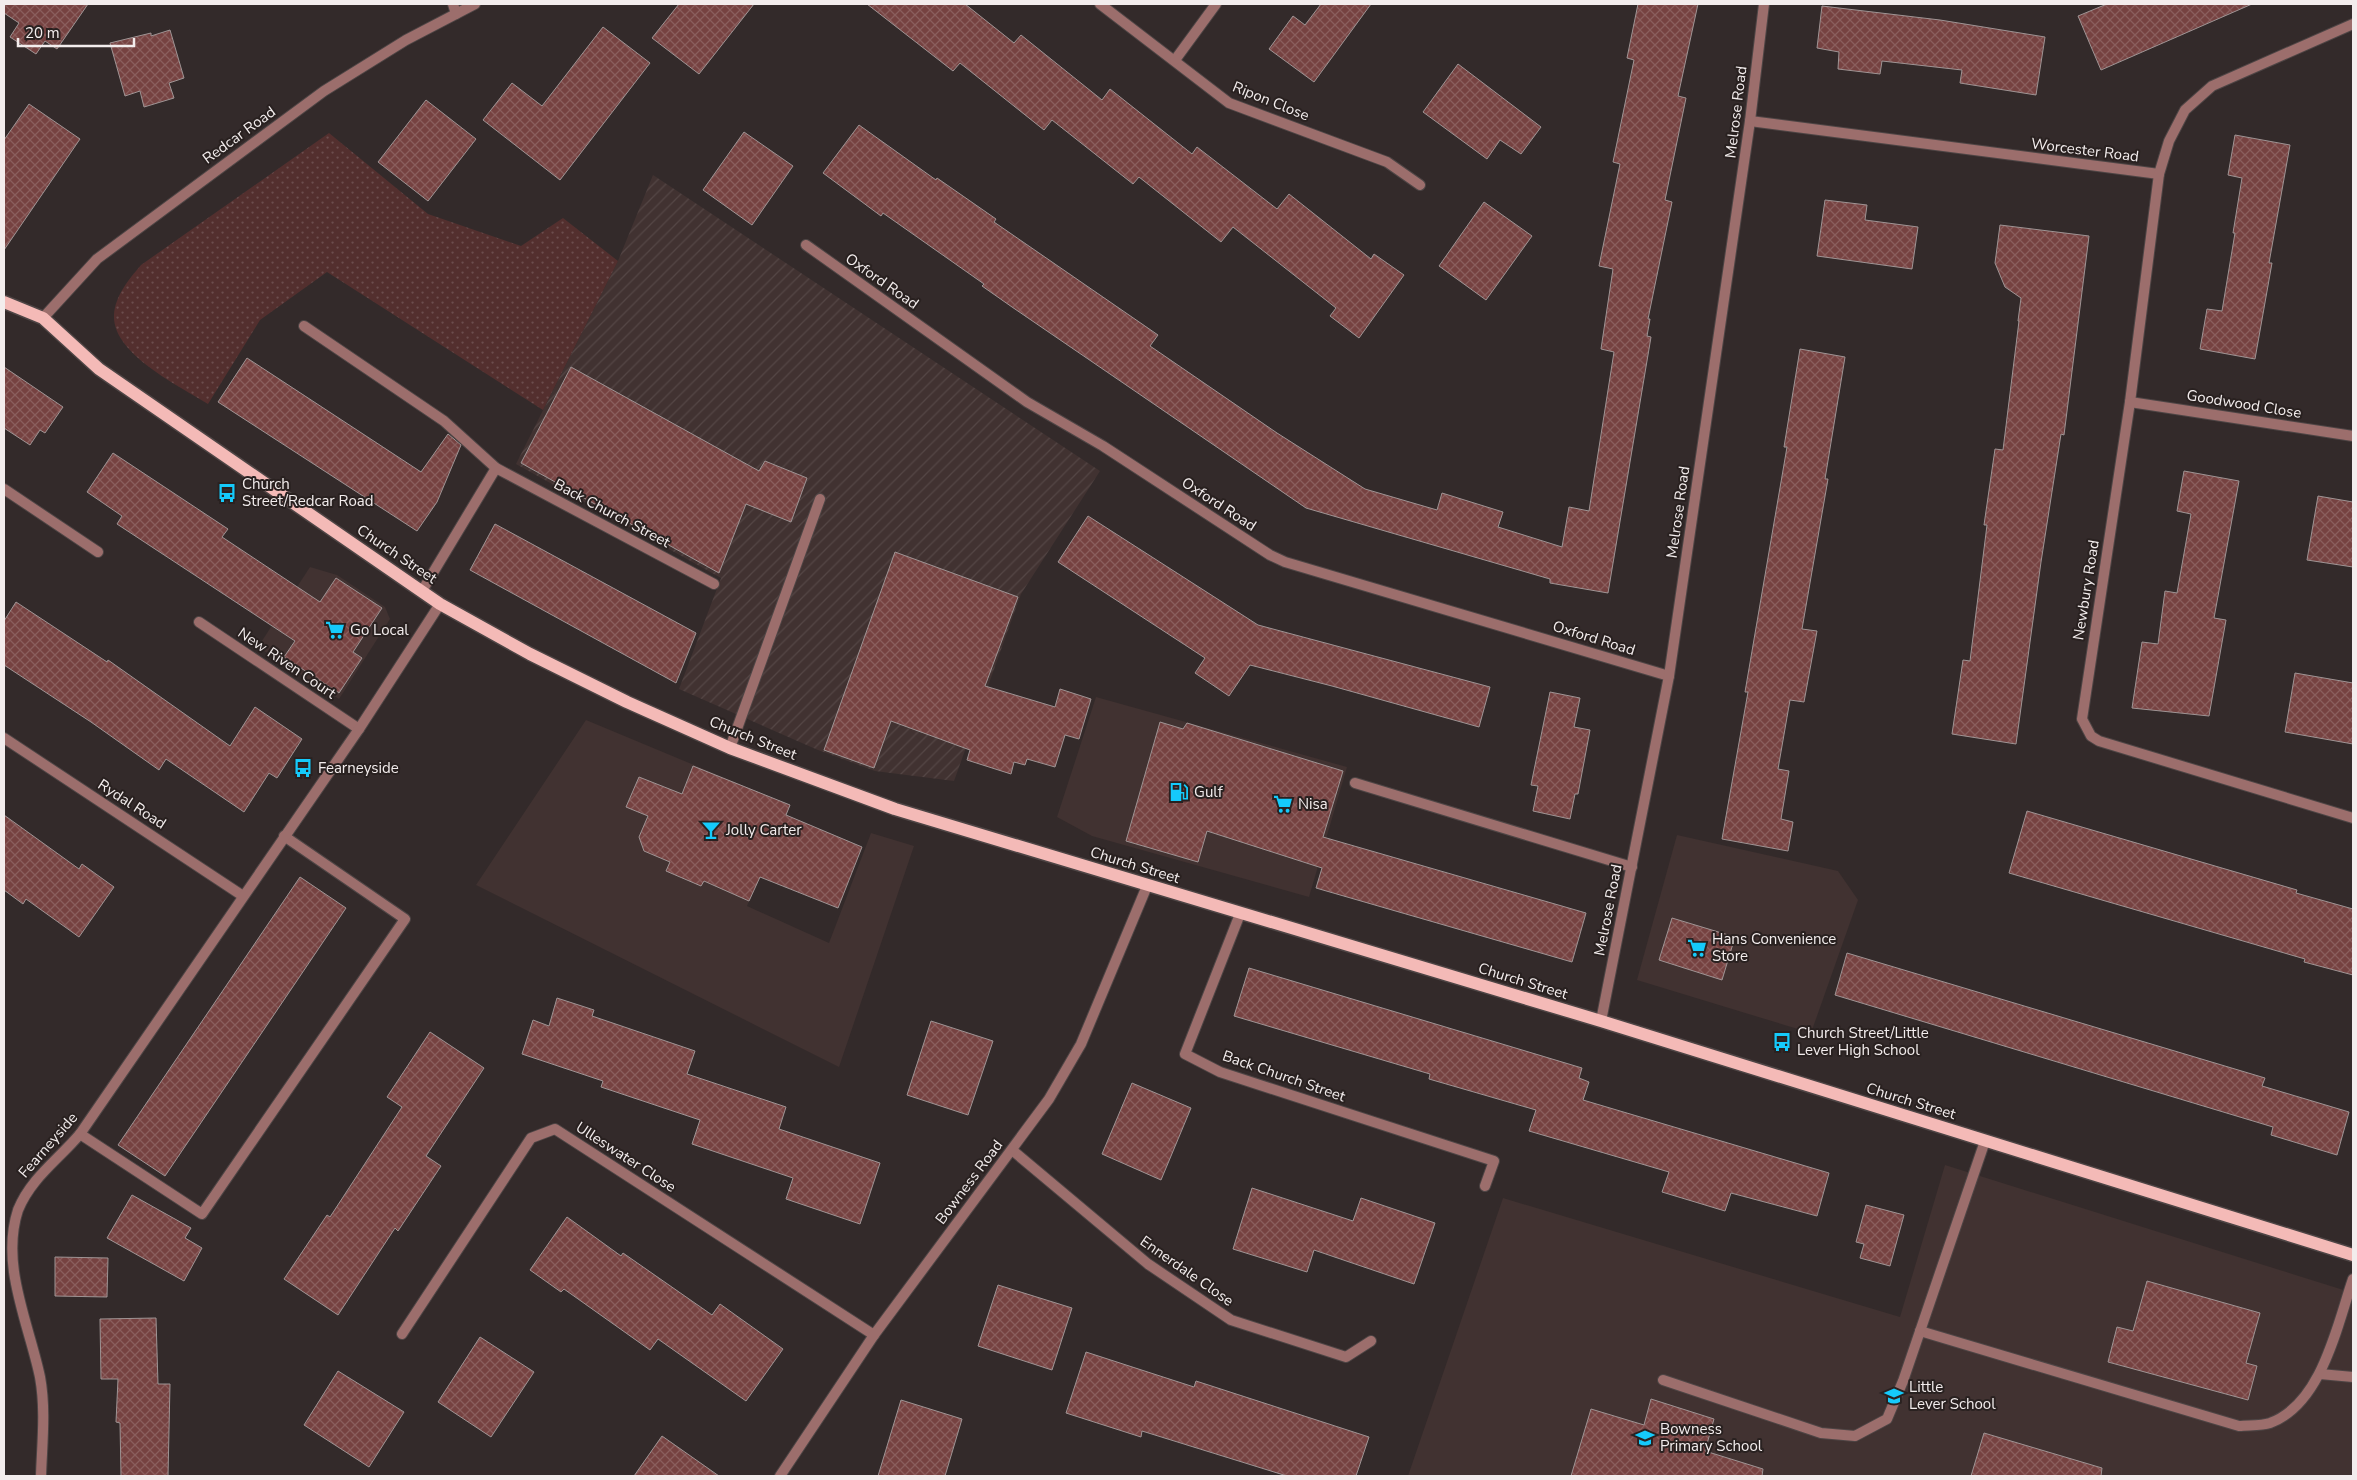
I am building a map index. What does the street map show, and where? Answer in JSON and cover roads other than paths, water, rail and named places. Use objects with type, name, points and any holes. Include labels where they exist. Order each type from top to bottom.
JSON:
[{"type":"main road","name":"Church Street","points":[[4,302],[43,318],[98,369],[440,604],[548,663],[627,702],[730,748],[877,803],[1240,914],[1601,1021],[2353,1255]]},
{"type":"street","name":"Redcar Road","points":[[43,318],[97,258],[324,91],[455,9],[475,4]]},
{"type":"street","name":"Ripon Close","points":[[1100,4],[1228,103],[1387,162],[1420,185]]},
{"type":"street","points":[[1174,60],[1216,4]]},
{"type":"street","name":"Melrose Road","points":[[1601,1021],[1669,676],[1750,121],[1764,4]]},
{"type":"street","points":[[2159,174],[2169,141],[2185,110],[2212,86],[2353,24]]},
{"type":"street","name":"Worcester Road","points":[[1750,121],[2159,174]]},
{"type":"street","name":"Newbury Road","points":[[2159,174],[2130,402],[2083,711],[2085,729],[2099,742],[2353,818]]},
{"type":"street","name":"Oxford Road","points":[[806,245],[1027,402],[1103,446],[1270,555],[1286,562],[1669,676]]},
{"type":"street","name":"Back Church Street","points":[[304,326],[444,421],[496,468],[714,584]]},
{"type":"street","name":"Goodwood Close","points":[[2130,402],[2353,436]]},
{"type":"street","points":[[422,591],[496,468]]},
{"type":"street","points":[[4,489],[98,552]]},
{"type":"street","points":[[730,748],[820,499]]},
{"type":"street","name":"Fearneyside","points":[[41,1476],[44,1403],[40,1377],[13,1278],[10,1245],[17,1212],[30,1187],[80,1134],[359,729],[440,604]]},
{"type":"street","name":"New Riven Court","points":[[199,622],[359,729]]},
{"type":"street","name":"Rydal Road","points":[[4,738],[243,896]]},
{"type":"street","points":[[1355,783],[1632,867]]},
{"type":"street","points":[[80,1134],[202,1214],[405,919],[284,836]]},
{"type":"street","name":"Bowness Road","points":[[780,1476],[874,1335],[1049,1099],[1081,1044],[1148,886]]},
{"type":"street","name":"Back Church Street","points":[[1240,914],[1185,1054],[1220,1072],[1494,1161],[1485,1186]]},
{"type":"street","name":"Ulleswater Close","points":[[402,1334],[530,1138],[555,1130],[874,1335]]},
{"type":"street","points":[[1663,1380],[1821,1433],[1856,1436],[1887,1419],[1903,1381],[1985,1141]]},
{"type":"street","name":"Ennerdale Close","points":[[1012,1150],[1148,1264],[1231,1320],[1346,1357],[1371,1341]]},
{"type":"street","points":[[1920,1331],[2239,1426],[2269,1423],[2296,1407],[2320,1374],[2353,1279]]},
{"type":"street","points":[[2320,1374],[2353,1377]]},
{"type":"place","name":"Church Street/Redcar Road","points":[[227,493]]},
{"type":"place","name":"Go Local","points":[[335,630]]},
{"type":"place","name":"Fearneyside","points":[[303,768]]},
{"type":"place","name":"Gulf","points":[[1179,792]]},
{"type":"place","name":"Nisa","points":[[1283,804]]},
{"type":"place","name":"Jolly Carter","points":[[711,830]]},
{"type":"place","name":"Hans Convenience Store","points":[[1697,948]]},
{"type":"place","name":"Church Street/Little Lever High School","points":[[1782,1042]]},
{"type":"place","name":"Little Lever School","points":[[1894,1396]]},
{"type":"place","name":"Bowness Primary School","points":[[1645,1438]]}]
